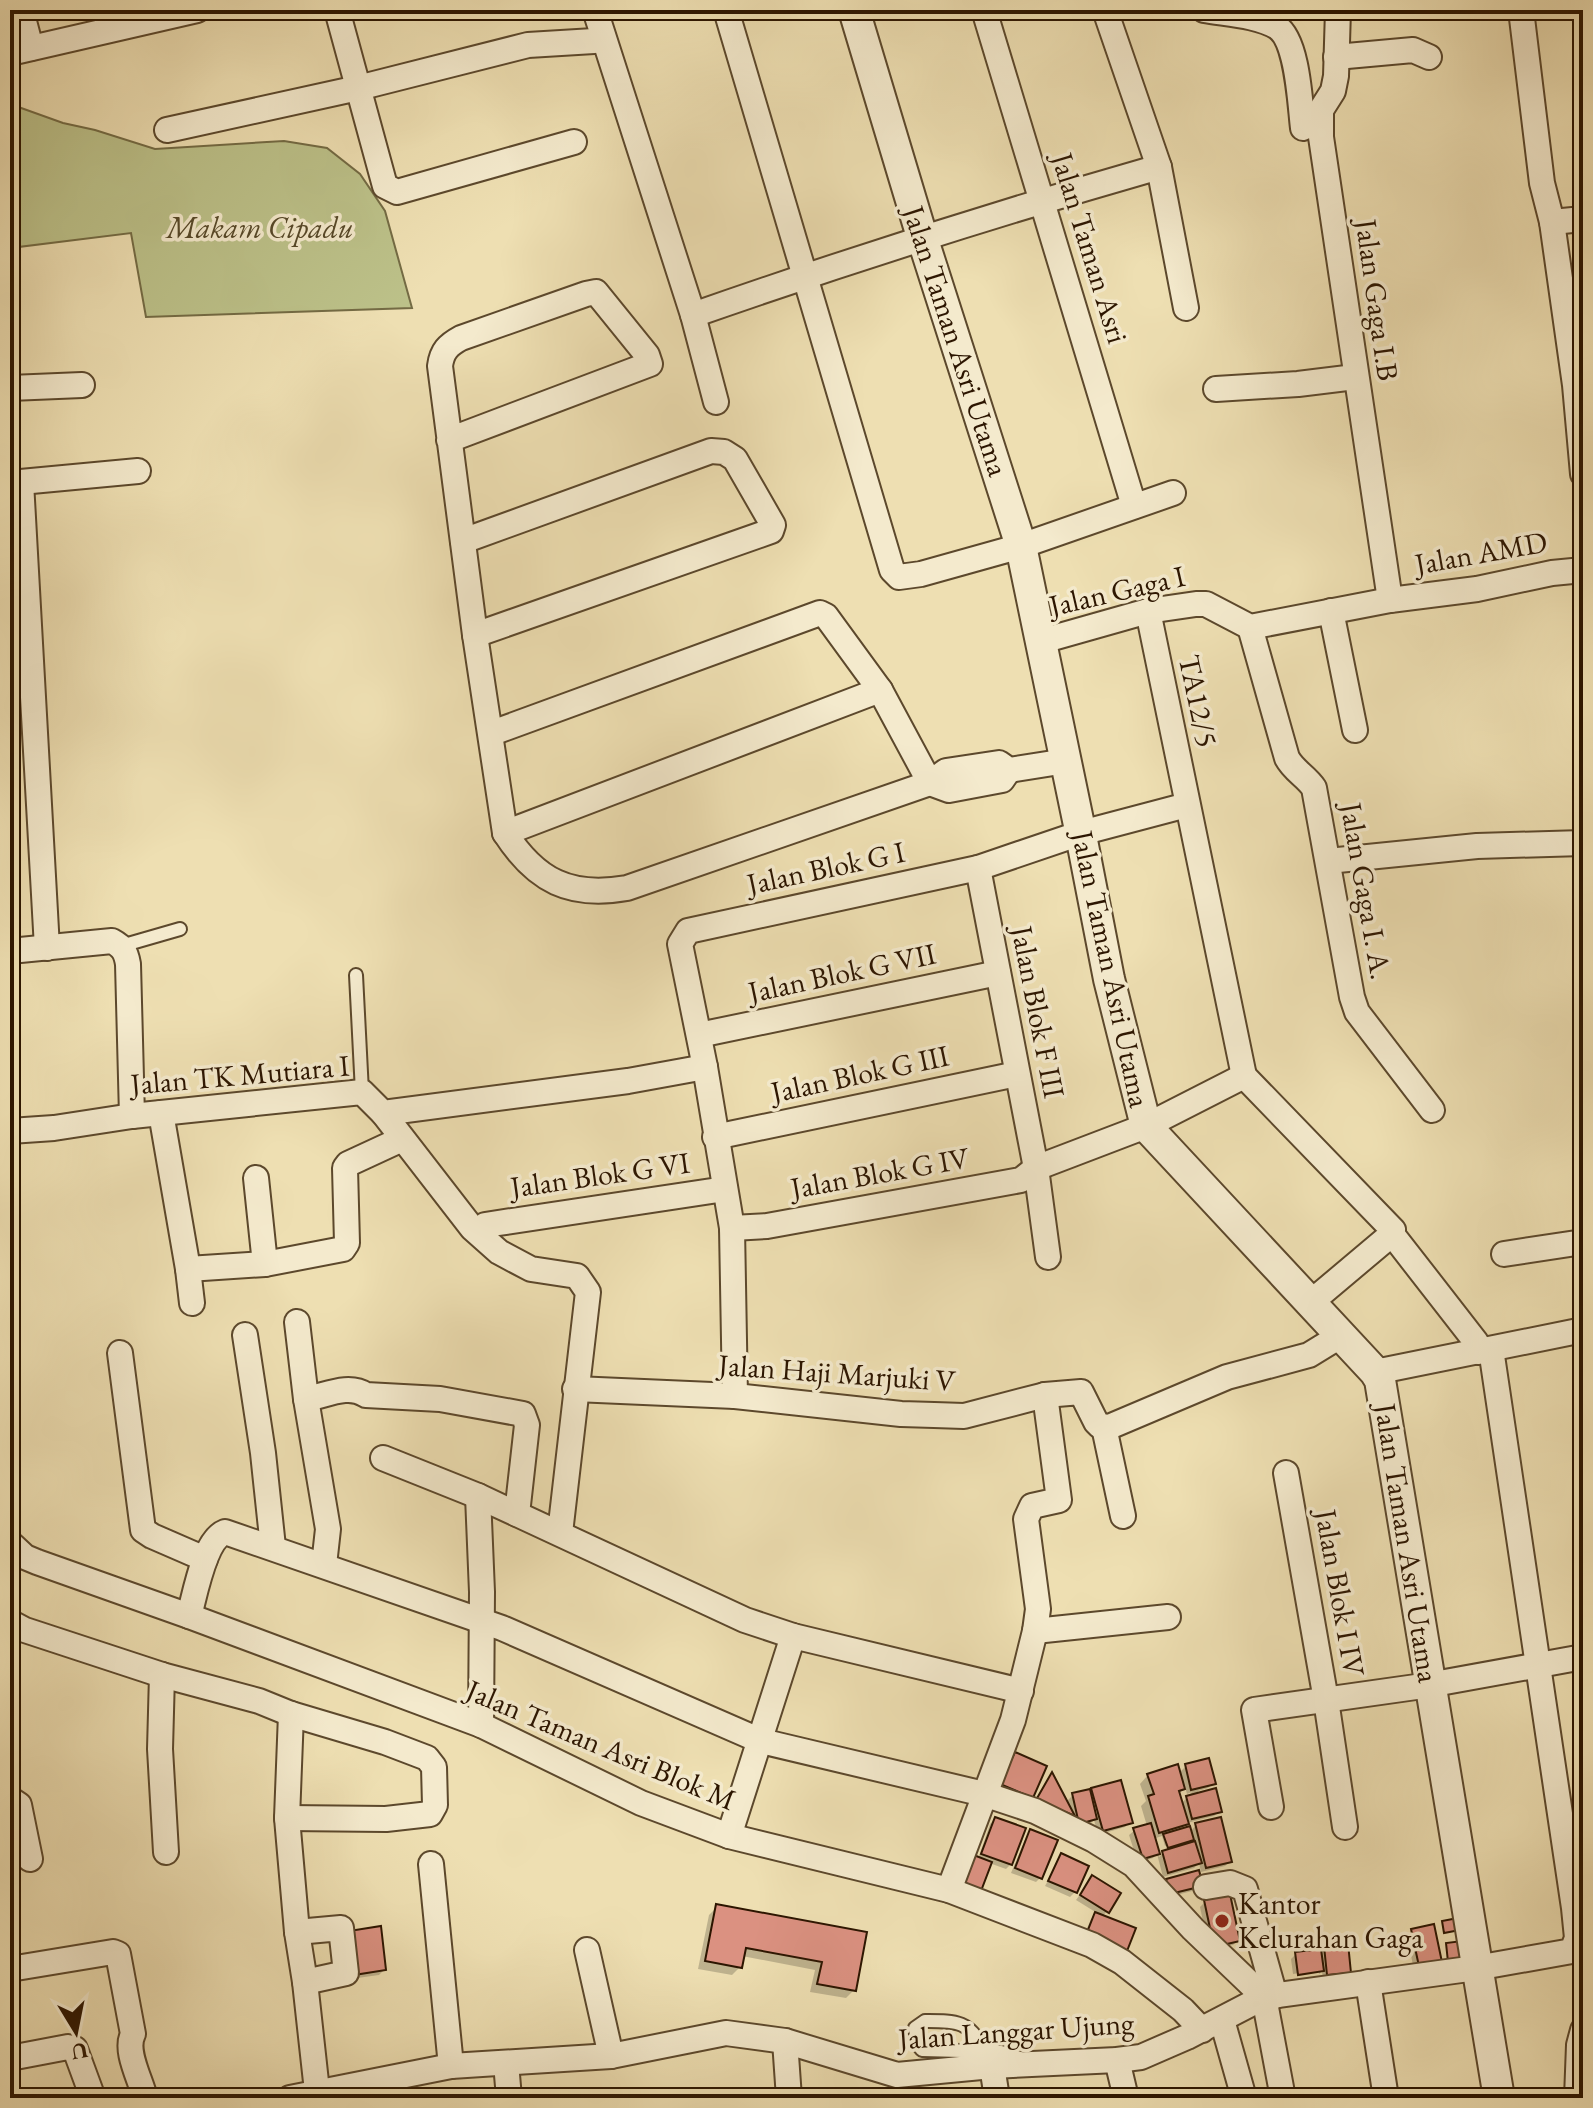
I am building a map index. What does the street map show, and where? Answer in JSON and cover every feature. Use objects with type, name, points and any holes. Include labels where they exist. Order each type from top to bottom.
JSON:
[{"type":"street","points":[[21,10],[20,50],[197,10]]},
{"type":"street","points":[[337,10],[385,186],[397,192],[574,142]]},
{"type":"street","points":[[595,10],[693,315],[716,402]]},
{"type":"street","points":[[726,10],[892,570],[899,577],[921,574],[1021,546],[1173,493]]},
{"type":"street","name":"Jalan Taman Asri Utama","points":[[854,10],[923,240],[1021,546],[1079,825],[1137,1129],[1310,1303],[1380,1380],[1499,2098]]},
{"type":"street","name":"Jalan Taman Asri","points":[[984,10],[1134,506]]},
{"type":"street","points":[[1105,10],[1159,167],[1186,308]]},
{"type":"street","points":[[1204,10],[1266,22],[1284,33],[1293,61],[1303,128]]},
{"type":"street","name":"Jalan Gaga I.B","points":[[1338,10],[1333,91],[1321,110],[1321,137],[1390,600]]},
{"type":"street","points":[[1521,10],[1542,183],[1552,222],[1581,418],[1583,474]]},
{"type":"street","points":[[167,130],[358,88],[528,45],[594,41]]},
{"type":"street","points":[[1336,57],[1413,50],[1429,57]]},
{"type":"street","points":[[693,315],[805,276],[1159,167]]},
{"type":"street","points":[[1552,222],[1583,219]]},
{"type":"street","points":[[449,440],[644,367],[650,364],[647,355],[596,292],[461,338],[448,345],[441,356],[449,440],[475,635],[505,833],[521,857],[545,877],[570,887],[606,892],[627,888],[930,783],[949,790],[1002,780],[1009,770],[1066,761]]},
{"type":"street","points":[[1216,389],[1355,377]]},
{"type":"street","points":[[10,388],[82,385]]},
{"type":"street","points":[[463,541],[711,451],[724,452],[735,459],[773,525],[771,531],[475,635]]},
{"type":"street","points":[[47,948],[15,482],[138,471]]},
{"type":"street","name":"Jalan AMD","points":[[1390,600],[1477,589],[1552,573],[1583,570]]},
{"type":"street","points":[[1250,627],[1390,600]]},
{"type":"street","name":"Jalan Gaga I","points":[[1042,641],[1148,611],[1206,604],[1250,627]]},
{"type":"street","name":"TA12/5","points":[[1148,611],[1244,1076]]},
{"type":"street","points":[[1331,611],[1355,730]]},
{"type":"street","points":[[492,733],[820,613],[826,616],[880,690],[930,783]]},
{"type":"street","name":"Jalan Gaga I. A.","points":[[1250,627],[1287,758],[1293,769],[1307,778],[1314,788],[1357,1012],[1432,1110]]},
{"type":"street","points":[[505,833],[880,690]]},
{"type":"street","name":"Jalan Blok G I","points":[[699,1035],[680,944],[688,931],[978,868],[1079,825],[1187,805]]},
{"type":"street","points":[[1328,861],[1477,846],[1583,843]]},
{"type":"street","name":"Jalan Blok F III","points":[[978,868],[1036,1168],[1048,1257]]},
{"type":"street","points":[[10,951],[112,941],[127,954],[132,1116]]},
{"type":"street","name":"Jalan Blok G VII","points":[[699,1035],[998,973]]},
{"type":"street","points":[[699,1035],[732,1228],[735,1396]]},
{"type":"street","name":"Jalan TK Mutiara I","points":[[10,1131],[362,1092],[383,1113],[628,1081],[705,1067]]},
{"type":"street","name":"Jalan Blok G III","points":[[715,1137],[1017,1074]]},
{"type":"street","points":[[189,1616],[205,1559],[218,1535],[225,1532],[482,1621],[761,1741],[984,1794],[1035,1811],[1094,1840],[1134,1865],[1193,1929],[1270,1996],[1565,1954],[1576,1945],[1579,1908],[1484,1350],[1392,1230],[1244,1076]]},
{"type":"street","name":"Jalan Blok G IV","points":[[732,1228],[767,1226],[1021,1180],[1036,1168],[1137,1129],[1244,1076]]},
{"type":"street","points":[[161,1113],[192,1303]]},
{"type":"street","points":[[383,1113],[472,1228],[499,1252],[531,1269],[577,1276],[588,1292],[560,1533]]},
{"type":"street","points":[[188,1269],[265,1264],[343,1249],[347,1243],[345,1168],[402,1139]]},
{"type":"street","points":[[256,1178],[265,1264]]},
{"type":"street","name":"Jalan Blok G VI","points":[[485,1225],[725,1189]]},
{"type":"street","points":[[1310,1303],[1392,1230]]},
{"type":"street","points":[[1504,1254],[1583,1242]]},
{"type":"street","points":[[297,1322],[306,1399],[328,1529],[324,1565]]},
{"type":"street","points":[[1375,1372],[1583,1330]]},
{"type":"street","points":[[245,1335],[273,1547]]},
{"type":"street","points":[[1123,1516],[1104,1427],[1141,1416],[1227,1377],[1309,1355],[1340,1336]]},
{"type":"street","points":[[120,1353],[143,1530],[205,1559]]},
{"type":"street","name":"Jalan Haji Marjuki V","points":[[575,1389],[735,1396],[901,1414],[964,1416],[1045,1395],[1081,1392],[1096,1422],[1104,1427]]},
{"type":"street","points":[[306,1399],[358,1390],[366,1395],[440,1399],[523,1414],[527,1425],[517,1514]]},
{"type":"street","points":[[949,1890],[1013,1720],[1035,1631],[1038,1609],[1026,1519],[1032,1506],[1059,1500],[1045,1395]]},
{"type":"street","points":[[383,1458],[478,1496],[745,1620],[793,1636],[1021,1691]]},
{"type":"street","name":"Jalan Blok I IV","points":[[1271,1807],[1254,1710],[1326,1700],[1286,1473]]},
{"type":"street","points":[[478,1496],[481,1725]]},
{"type":"street","name":"Jalan Taman Asri Blok M","points":[[10,1543],[25,1557],[481,1725],[641,1803],[729,1836],[949,1890],[1092,1945],[1122,1962],[1183,2010],[1212,2025]]},
{"type":"street","points":[[1035,1631],[1168,1617]]},
{"type":"street","points":[[10,1622],[25,1630],[162,1675],[259,1701],[291,1714],[385,1742],[432,1762],[435,1805],[430,1814],[386,1819],[287,1818]]},
{"type":"street","points":[[729,1836],[793,1636]]},
{"type":"street","points":[[1345,1827],[1326,1700],[1583,1657]]},
{"type":"street","points":[[162,1675],[160,1749],[166,1852]]},
{"type":"street","points":[[291,1714],[287,1818],[297,1932],[305,1982],[331,2092]]},
{"type":"street","points":[[1558,1797],[1583,1801]]},
{"type":"street","points":[[11,1800],[19,1805],[30,1859]]},
{"type":"street","points":[[431,1864],[451,2066]]},
{"type":"street","points":[[1206,1887],[1230,1883],[1245,1889],[1270,1996],[1283,2098]]},
{"type":"street","points":[[297,1932],[341,1928],[346,1973],[305,1982]]},
{"type":"street","points":[[587,1950],[611,2056]]},
{"type":"street","points":[[10,1969],[113,1952],[118,1954],[133,2034],[129,2041],[145,2098]]},
{"type":"street","points":[[1368,1982],[1386,2098]]},
{"type":"street","name":"Jalan Langgar Ujung","points":[[290,2098],[451,2066],[611,2056],[726,2033],[775,2040],[897,2075],[987,2058],[1030,2063],[1117,2060],[1141,2057],[1270,1996]]},
{"type":"street","points":[[1212,2025],[1244,2098]]},
{"type":"street","points":[[1577,2098],[1579,2045],[1583,2030]]},
{"type":"street","points":[[775,2040],[789,2098]]},
{"type":"street","points":[[10,2058],[68,2047],[75,2049],[93,2098]]},
{"type":"street","points":[[987,2058],[997,2098]]},
{"type":"street","points":[[1117,2060],[1126,2098]]},
{"type":"street","points":[[506,2063],[509,2098]]},
{"type":"lane","points":[[121,946],[180,929]]},
{"type":"lane","points":[[356,975],[362,1092]]},
{"type":"lane","points":[[925,2021],[964,2025],[973,2030],[987,2058],[922,2050],[917,2044],[915,2028],[925,2021]]},
{"type":"green space","name":"Makam Cipadu","points":[[10,104],[63,123],[155,149],[284,141],[327,148],[360,174],[385,211],[412,308],[146,317],[131,233],[10,248]]},
{"type":"building","points":[[1015,1752],[1047,1766],[1033,1798],[1000,1784]]},
{"type":"building","points":[[1209,1758],[1216,1784],[1191,1790],[1185,1764]]},
{"type":"building","points":[[1178,1764],[1185,1789],[1179,1791],[1189,1824],[1159,1833],[1148,1796],[1154,1794],[1147,1774]]},
{"type":"building","points":[[1052,1772],[1075,1816],[1036,1800]]},
{"type":"building","points":[[1121,1780],[1133,1823],[1103,1831],[1091,1788]]},
{"type":"building","points":[[1216,1788],[1222,1812],[1192,1819],[1186,1796]]},
{"type":"building","points":[[1090,1789],[1097,1819],[1079,1824],[1072,1793]]},
{"type":"building","points":[[995,1817],[1026,1828],[1012,1865],[981,1854]]},
{"type":"building","points":[[1221,1817],[1232,1862],[1206,1868],[1195,1823]]},
{"type":"building","points":[[1151,1823],[1160,1854],[1143,1859],[1133,1828]]},
{"type":"building","points":[[1190,1826],[1194,1840],[1168,1848],[1163,1834]]},
{"type":"building","points":[[1030,1829],[1058,1840],[1042,1879],[1015,1868]]},
{"type":"building","points":[[1195,1841],[1202,1863],[1168,1873],[1162,1851]]},
{"type":"building","points":[[1061,1853],[1089,1866],[1077,1893],[1048,1881]]},
{"type":"building","points":[[971,1854],[992,1862],[981,1891],[960,1884]]},
{"type":"building","points":[[1199,1870],[1203,1886],[1170,1894],[1166,1879]]},
{"type":"building","points":[[1092,1875],[1121,1893],[1109,1913],[1080,1895]]},
{"type":"building","name":"Kantor Kelurahan Gaga","points":[[1230,1894],[1240,1941],[1214,1947],[1204,1900]]},
{"type":"building","points":[[716,1904],[867,1932],[856,1991],[817,1984],[822,1962],[746,1948],[742,1968],[705,1961]]},
{"type":"building","points":[[1095,1912],[1136,1928],[1127,1951],[1086,1935]]},
{"type":"building","points":[[1458,1918],[1460,1930],[1444,1933],[1442,1921]]},
{"type":"building","points":[[1434,1924],[1443,1967],[1420,1971],[1411,1929]]},
{"type":"building","points":[[381,1926],[386,1970],[354,1975],[349,1931]]},
{"type":"building","points":[[1462,1941],[1465,1960],[1448,1962],[1446,1943]]},
{"type":"building","points":[[1348,1943],[1351,1973],[1327,1975],[1324,1946]]},
{"type":"building","points":[[1321,1949],[1324,1971],[1298,1975],[1295,1952]]},
{"type":"place","name":"Kantor Kelurahan Gaga","points":[[1222,1921]]}]
